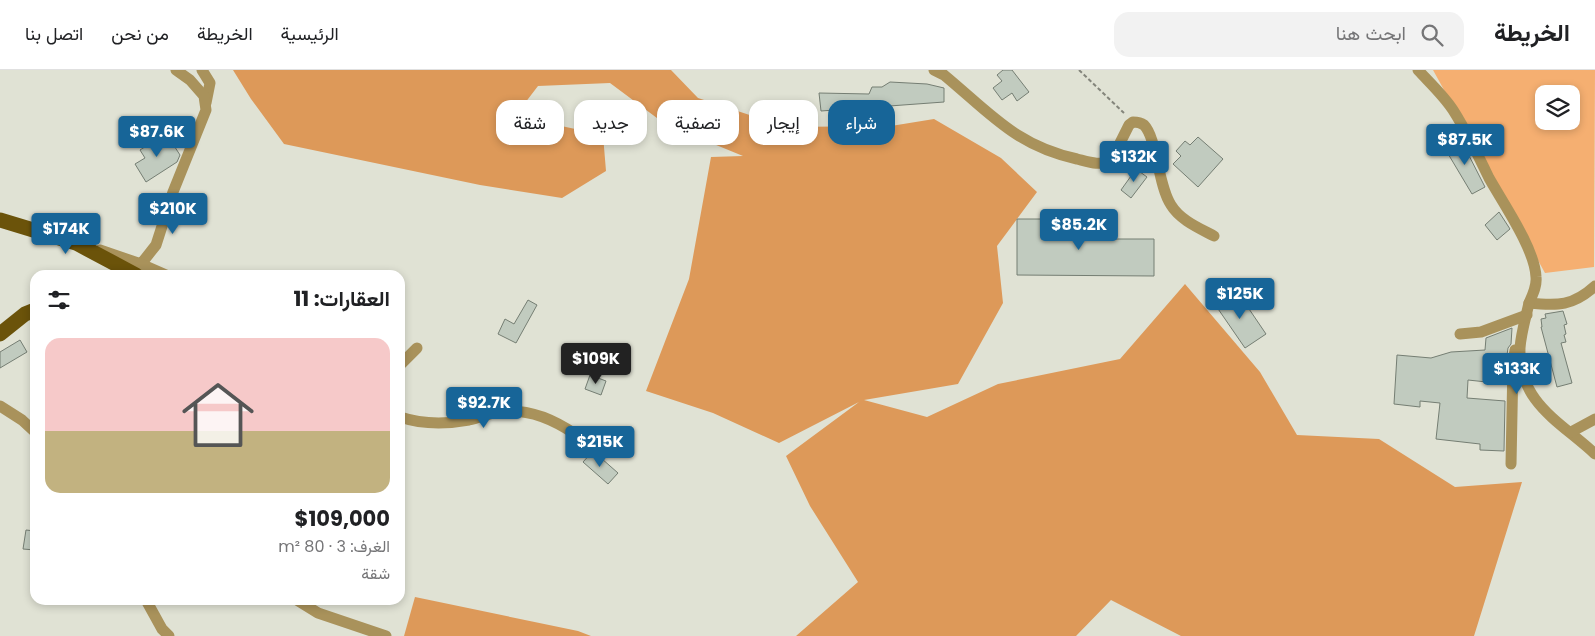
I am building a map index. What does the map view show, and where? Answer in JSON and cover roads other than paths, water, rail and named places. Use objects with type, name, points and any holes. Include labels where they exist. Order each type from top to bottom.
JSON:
[{"type":"main road","points":[[0,220],[76,243],[139,270]]},
{"type":"main road","points":[[0,334],[30,312]]},
{"type":"street","points":[[176,70],[190,80],[204,96],[206,104]]},
{"type":"street","points":[[139,270],[156,245],[173,192],[206,110],[210,83],[202,70]]},
{"type":"street","points":[[934,70],[944,75],[1015,134],[1031,144],[1065,156],[1105,164],[1111,161],[1129,125],[1137,122],[1145,126],[1170,205],[1177,213],[1214,236]]},
{"type":"street","points":[[1418,70],[1457,116],[1524,240],[1535,268],[1536,287],[1529,303],[1520,346],[1520,362],[1533,398],[1544,410],[1595,454]]},
{"type":"street","points":[[1529,303],[1545,305],[1570,303],[1579,299],[1595,286]]},
{"type":"street","points":[[1460,334],[1481,332],[1527,315]]},
{"type":"street","points":[[1511,464],[1513,363],[1516,348],[1520,346]]},
{"type":"street","points":[[405,360],[417,348]]},
{"type":"street","points":[[0,406],[30,427]]},
{"type":"street","points":[[405,418],[428,422],[449,422],[469,420],[507,411],[545,418],[561,424],[575,434]]},
{"type":"street","points":[[1571,432],[1595,419]]},
{"type":"street","points":[[149,605],[158,622],[169,636]]},
{"type":"street","points":[[306,605],[318,613],[386,636]]}]
